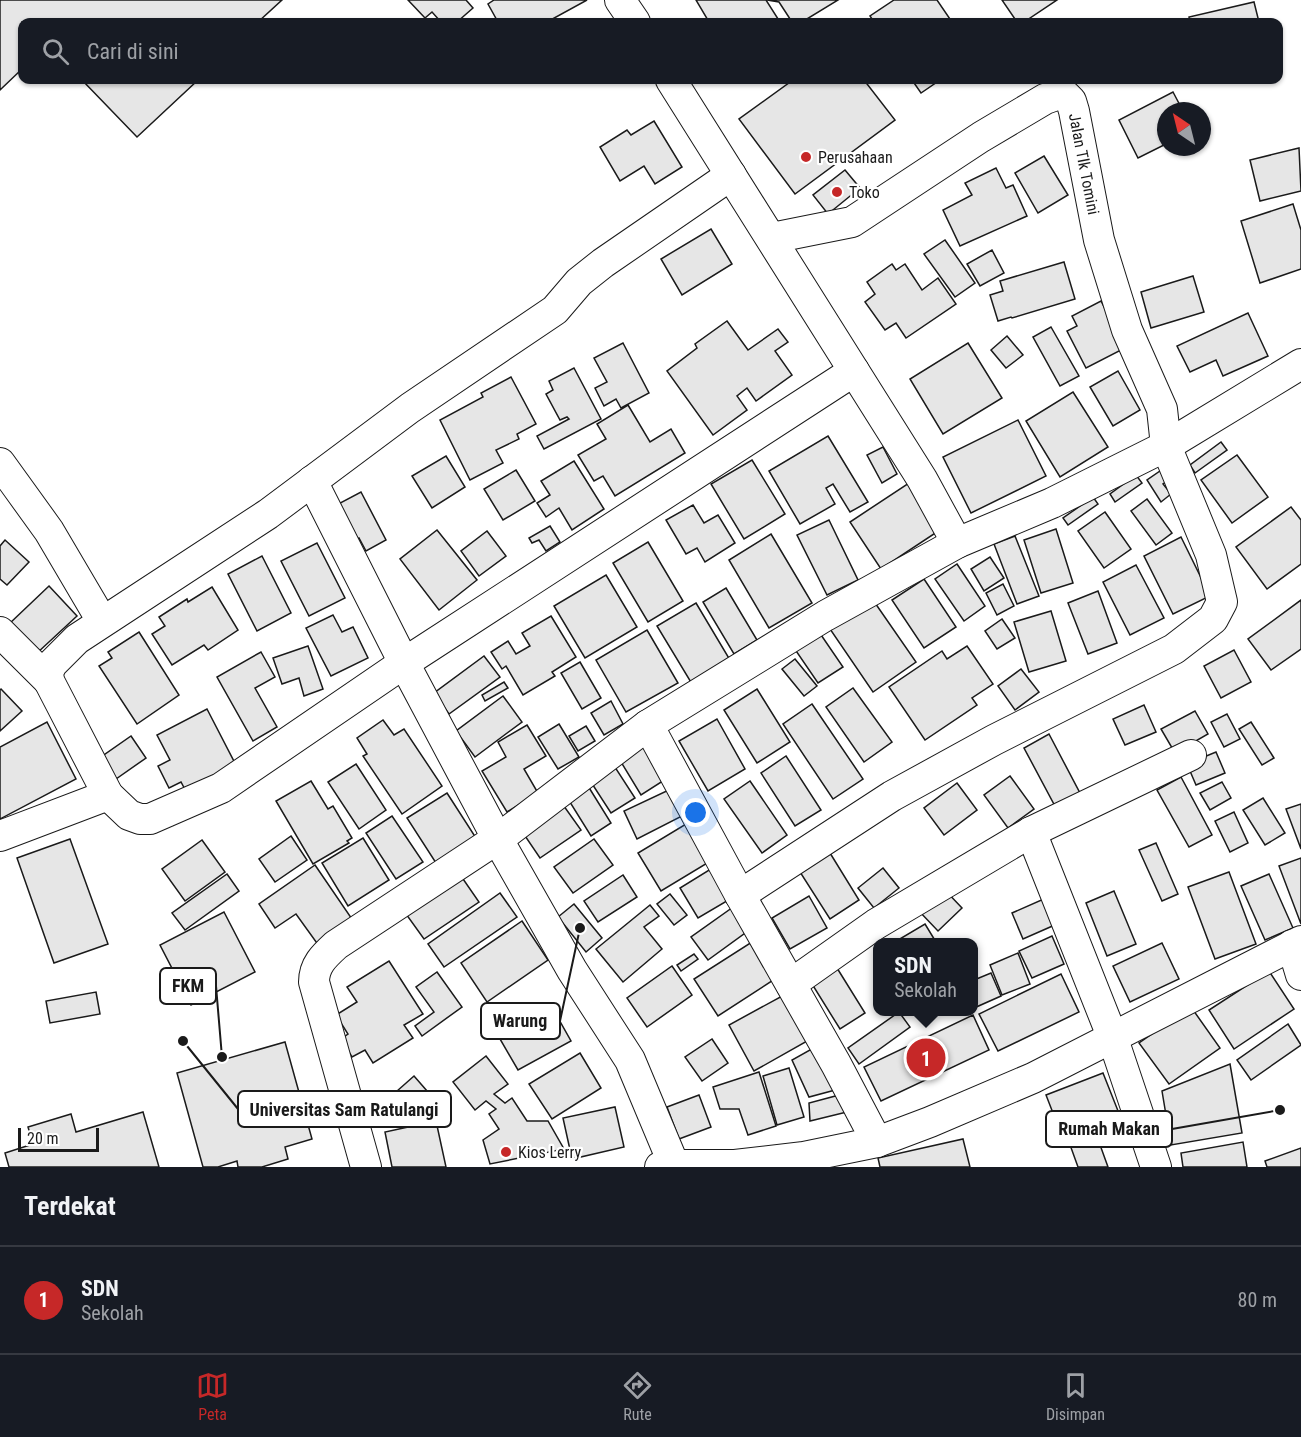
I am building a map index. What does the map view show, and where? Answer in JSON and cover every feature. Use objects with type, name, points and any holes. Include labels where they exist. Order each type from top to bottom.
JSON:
[{"type":"street","points":[[620,0],[631,18]]},
{"type":"street","points":[[674,84],[922,479],[957,543]]},
{"type":"street","name":"Jalan Tlk Tomini","points":[[772,238],[852,222],[981,137],[1046,99],[1059,94],[1065,95],[1071,101],[1074,111],[1099,240],[1127,330],[1162,409],[1166,446]]},
{"type":"street","points":[[49,681],[48,672],[52,664],[77,639],[268,514],[410,408],[555,310],[579,282],[732,175]]},
{"type":"street","points":[[366,1167],[314,982],[317,964],[336,945],[497,838],[648,724],[825,616],[957,543],[1052,503],[1166,446],[1301,364]]},
{"type":"street","points":[[0,632],[49,681],[108,795],[129,815],[140,819],[150,819],[221,788],[404,663],[854,371]]},
{"type":"street","points":[[740,895],[892,796],[994,740],[1174,649],[1213,620],[1222,602],[1211,555],[1166,446]]},
{"type":"street","points":[[0,463],[49,531],[102,621]]},
{"type":"street","points":[[312,481],[404,663],[497,838],[572,970],[630,1060],[667,1166],[735,1165],[804,1157],[877,1142],[1033,1078],[1296,943],[1301,975]]},
{"type":"street","points":[[648,724],[877,1142]]},
{"type":"street","points":[[790,984],[876,924],[1032,832],[1191,754]]},
{"type":"street","points":[[0,836],[108,795]]},
{"type":"street","points":[[1032,832],[1112,1036],[1156,1167]]},
{"type":"building","points":[[0,0],[282,0],[262,18],[18,18],[18,73],[0,90]]},
{"type":"building","points":[[408,0],[466,0],[473,8],[462,18],[437,18],[432,12],[425,18]]},
{"type":"building","points":[[494,0],[587,0],[554,18],[496,18],[488,4]]},
{"type":"building","points":[[696,0],[766,0],[777,18],[707,18]]},
{"type":"building","points":[[767,0],[838,0],[809,18],[789,18],[779,2]]},
{"type":"building","points":[[894,0],[937,0],[949,18],[871,18],[870,16]]},
{"type":"building","points":[[1002,0],[1057,0],[1030,18],[1014,18]]},
{"type":"building","points":[[1254,2],[1258,18],[1189,18]]},
{"type":"building","points":[[86,84],[194,84],[137,137]]},
{"type":"building","name":"Perusahaan","points":[[787,84],[867,84],[895,120],[795,194],[739,119]]},
{"type":"building","points":[[915,84],[934,84],[921,93]]},
{"type":"building","points":[[1173,92],[1178,102],[1157,102],[1157,148],[1138,158],[1119,120]]},
{"type":"building","points":[[654,121],[682,167],[655,184],[644,166],[620,181],[600,147],[627,130],[631,135]]},
{"type":"building","points":[[1299,148],[1301,191],[1260,201],[1250,160]]},
{"type":"building","points":[[1044,156],[1068,195],[1038,213],[1015,173]]},
{"type":"building","points":[[996,168],[1006,188],[1013,185],[1027,216],[960,246],[943,210],[972,195],[965,183]]},
{"type":"building","name":"Toko","points":[[845,170],[860,188],[828,214],[813,195]]},
{"type":"building","points":[[1293,204],[1301,230],[1301,269],[1260,283],[1241,221]]},
{"type":"building","points":[[711,229],[732,264],[682,295],[661,259]]},
{"type":"building","points":[[945,240],[975,283],[955,297],[924,254]]},
{"type":"building","points":[[992,250],[1004,273],[980,286],[967,264]]},
{"type":"building","points":[[1064,262],[1075,299],[998,321],[990,295],[1003,291],[1000,281]]},
{"type":"building","points":[[892,264],[896,270],[905,264],[922,290],[938,278],[956,304],[906,338],[896,323],[885,330],[865,302],[875,294],[867,282]]},
{"type":"building","points":[[1193,276],[1204,312],[1151,328],[1141,292]]},
{"type":"building","points":[[1101,301],[1125,348],[1086,368],[1067,331],[1077,326],[1072,316]]},
{"type":"building","points":[[1248,313],[1268,356],[1223,376],[1216,360],[1190,372],[1177,346]]},
{"type":"building","points":[[727,321],[748,350],[778,329],[788,342],[775,351],[792,375],[756,401],[747,388],[737,396],[747,410],[713,435],[667,371],[697,348],[695,344]]},
{"type":"building","points":[[1051,327],[1079,376],[1060,386],[1033,337]]},
{"type":"building","points":[[1007,336],[1023,355],[1006,368],[991,350]]},
{"type":"building","points":[[623,343],[649,393],[621,408],[616,399],[604,406],[595,388],[607,382],[594,358]]},
{"type":"building","points":[[968,343],[1002,398],[943,434],[910,379]]},
{"type":"building","points":[[574,368],[601,419],[544,449],[537,436],[569,419],[567,417],[560,420],[546,394],[553,390],[549,381]]},
{"type":"building","points":[[1118,371],[1140,410],[1113,426],[1090,387]]},
{"type":"building","points":[[511,377],[536,424],[517,434],[519,439],[496,450],[503,463],[470,480],[440,420],[483,397],[481,393]]},
{"type":"building","points":[[1073,392],[1108,447],[1060,477],[1026,421]]},
{"type":"building","points":[[628,405],[650,442],[671,429],[685,453],[615,496],[603,476],[594,481],[578,455],[606,439],[597,424]]},
{"type":"building","points":[[1018,420],[1046,476],[971,513],[943,457]]},
{"type":"building","points":[[828,436],[868,502],[850,512],[833,484],[826,488],[835,504],[800,524],[769,471]]},
{"type":"building","points":[[1221,442],[1227,450],[1195,473],[1190,465]]},
{"type":"building","points":[[883,447],[897,474],[882,483],[867,455]]},
{"type":"building","points":[[1237,455],[1268,497],[1232,523],[1201,480]]},
{"type":"building","points":[[446,456],[465,487],[432,508],[412,476]]},
{"type":"building","points":[[752,460],[785,514],[744,539],[711,484]]},
{"type":"building","points":[[574,461],[604,509],[572,530],[559,508],[546,517],[537,503],[550,495],[541,481]]},
{"type":"building","points":[[516,470],[535,501],[503,520],[484,489]]},
{"type":"building","points":[[1160,471],[1167,481],[1163,484],[1171,494],[1161,502],[1147,480]]},
{"type":"building","points":[[1136,475],[1142,483],[1115,502],[1110,494]]},
{"type":"building","points":[[912,481],[943,528],[881,569],[850,522]]},
{"type":"building","points":[[361,492],[386,540],[366,551],[359,538],[346,545],[327,510]]},
{"type":"building","points":[[1093,497],[1098,504],[1068,525],[1063,518]]},
{"type":"building","points":[[1147,499],[1172,533],[1156,545],[1131,511]]},
{"type":"building","points":[[693,505],[704,523],[718,515],[735,543],[705,562],[697,548],[686,554],[666,520]]},
{"type":"building","points":[[1291,507],[1301,520],[1301,564],[1267,589],[1236,547]]},
{"type":"building","points":[[1105,512],[1131,549],[1104,568],[1078,531]]},
{"type":"building","points":[[829,520],[858,580],[827,595],[797,535]]},
{"type":"building","points":[[550,526],[560,542],[546,551],[539,540],[532,543],[529,538]]},
{"type":"building","points":[[1056,529],[1073,583],[1041,593],[1024,540]]},
{"type":"building","points":[[437,530],[477,580],[439,610],[400,559]]},
{"type":"building","points":[[487,531],[506,556],[479,576],[461,551]]},
{"type":"building","points":[[771,534],[812,603],[769,628],[729,560]]},
{"type":"building","points":[[1015,536],[1039,596],[1017,604],[994,544]]},
{"type":"building","points":[[1181,537],[1210,596],[1173,614],[1144,556]]},
{"type":"building","points":[[5,540],[29,562],[7,585],[0,579],[0,546]]},
{"type":"building","points":[[648,542],[683,601],[648,622],[613,563]]},
{"type":"building","points":[[317,543],[345,598],[309,616],[281,561]]},
{"type":"building","points":[[262,556],[291,613],[257,631],[228,574]]},
{"type":"building","points":[[990,557],[1004,578],[984,591],[971,569]]},
{"type":"building","points":[[957,564],[985,606],[964,621],[935,579]]},
{"type":"building","points":[[1136,565],[1164,618],[1130,635],[1103,582]]},
{"type":"building","points":[[606,575],[637,627],[585,658],[554,606]]},
{"type":"building","points":[[924,579],[956,627],[924,648],[892,600]]},
{"type":"building","points":[[1003,584],[1014,606],[997,615],[986,593]]},
{"type":"building","points":[[49,586],[77,616],[36,654],[9,624]]},
{"type":"building","points":[[212,587],[238,630],[208,650],[204,645],[172,665],[152,634],[165,626],[159,617],[187,599],[188,602]]},
{"type":"building","points":[[726,588],[757,640],[734,654],[703,602]]},
{"type":"building","points":[[1098,591],[1117,643],[1088,654],[1068,603]]},
{"type":"building","points":[[873,600],[916,662],[873,692],[830,629]]},
{"type":"building","points":[[1301,600],[1301,649],[1271,670],[1248,639]]},
{"type":"building","points":[[696,603],[730,660],[692,684],[657,626]]},
{"type":"building","points":[[1051,611],[1066,661],[1029,672],[1014,622]]},
{"type":"building","points":[[333,615],[342,632],[353,627],[368,658],[331,676],[306,628]]},
{"type":"building","points":[[551,616],[576,657],[552,672],[555,676],[523,695],[506,666],[502,669],[491,652],[508,641],[516,654],[530,646],[522,633]]},
{"type":"building","points":[[1002,619],[1015,638],[997,649],[985,631]]},
{"type":"building","points":[[817,629],[843,667],[818,683],[792,645]]},
{"type":"building","points":[[647,630],[678,683],[626,712],[596,660]]},
{"type":"building","points":[[139,632],[179,695],[137,724],[99,666],[112,658],[108,652]]},
{"type":"building","points":[[308,646],[323,689],[304,696],[299,678],[282,684],[273,658]]},
{"type":"building","points":[[967,646],[993,684],[972,698],[977,705],[925,740],[889,687],[942,651],[947,659]]},
{"type":"building","points":[[1234,650],[1251,682],[1221,698],[1204,666]]},
{"type":"building","points":[[261,652],[275,677],[255,688],[277,727],[253,741],[217,677]]},
{"type":"building","points":[[484,656],[500,677],[449,714],[434,693]]},
{"type":"building","points":[[795,659],[817,686],[804,696],[782,669]]},
{"type":"building","points":[[580,662],[601,698],[582,709],[561,673]]},
{"type":"building","points":[[1021,669],[1039,692],[1015,710],[998,686]]},
{"type":"building","points":[[504,682],[508,688],[485,701],[482,695]]},
{"type":"building","points":[[853,688],[892,742],[864,762],[826,707]]},
{"type":"building","points":[[757,689],[790,742],[757,763],[724,710]]},
{"type":"building","points":[[0,690],[22,711],[0,731]]},
{"type":"building","points":[[503,696],[522,722],[475,757],[456,731]]},
{"type":"building","points":[[611,701],[623,724],[604,735],[591,713]]},
{"type":"building","points":[[812,704],[863,779],[833,799],[783,724]]},
{"type":"building","points":[[1144,705],[1156,732],[1125,745],[1113,719]]},
{"type":"building","points":[[207,709],[238,769],[188,795],[181,782],[169,788],[158,766],[170,760],[157,735]]},
{"type":"building","points":[[1195,711],[1208,734],[1175,753],[1161,729]]},
{"type":"building","points":[[1227,714],[1240,739],[1224,747],[1211,722]]},
{"type":"building","points":[[717,719],[745,769],[708,791],[679,741]]},
{"type":"building","points":[[383,720],[394,735],[404,729],[442,786],[402,814],[363,756],[367,754],[357,738]]},
{"type":"building","points":[[47,722],[76,779],[0,819],[0,747]]},
{"type":"building","points":[[1251,722],[1274,758],[1262,765],[1239,729]]},
{"type":"building","points":[[559,724],[579,757],[558,769],[538,737]]},
{"type":"building","points":[[527,725],[546,756],[524,769],[538,793],[507,812],[482,771],[506,757],[498,742]]},
{"type":"building","points":[[586,726],[595,741],[578,751],[569,736]]},
{"type":"building","points":[[1049,734],[1081,795],[1056,808],[1024,748]]},
{"type":"building","points":[[131,736],[146,758],[116,779],[101,757]]},
{"type":"building","points":[[640,736],[666,779],[641,795],[615,752]]},
{"type":"building","points":[[1216,752],[1225,773],[1196,785],[1187,764]]},
{"type":"building","points":[[786,756],[821,810],[795,826],[761,773]]},
{"type":"building","points":[[611,761],[635,798],[611,813],[587,776]]},
{"type":"building","points":[[356,764],[386,810],[359,829],[328,782]]},
{"type":"building","points":[[1010,776],[1034,809],[1008,828],[984,795]]},
{"type":"building","points":[[1181,777],[1212,835],[1189,847],[1157,790]]},
{"type":"building","points":[[311,781],[328,809],[333,806],[352,838],[347,841],[349,843],[313,864],[276,801]]},
{"type":"building","points":[[750,781],[787,835],[762,853],[724,799]]},
{"type":"building","points":[[1222,782],[1231,798],[1210,810],[1200,793]]},
{"type":"building","points":[[957,783],[977,810],[944,835],[924,808]]},
{"type":"building","points":[[588,786],[611,823],[591,836],[568,799]]},
{"type":"building","points":[[673,788],[686,814],[637,839],[624,811]]},
{"type":"building","points":[[447,793],[476,838],[436,863],[407,818]]},
{"type":"building","points":[[1263,798],[1285,833],[1265,845],[1243,810]]},
{"type":"building","points":[[561,802],[581,830],[540,858],[521,830]]},
{"type":"building","points":[[1301,804],[1301,849],[1286,809]]},
{"type":"building","points":[[1234,812],[1248,843],[1230,852],[1215,821]]},
{"type":"building","points":[[392,816],[423,862],[396,879],[366,833]]},
{"type":"building","points":[[691,821],[714,859],[661,891],[638,853]]},
{"type":"building","points":[[291,836],[307,860],[275,882],[259,859]]},
{"type":"building","points":[[363,838],[389,880],[348,906],[322,863]]},
{"type":"building","points":[[70,839],[108,944],[54,963],[17,858]]},
{"type":"building","points":[[594,839],[613,865],[573,893],[554,867]]},
{"type":"building","points":[[202,840],[225,872],[185,901],[162,869]]},
{"type":"building","points":[[1156,843],[1178,894],[1162,901],[1139,850]]},
{"type":"building","points":[[830,853],[859,900],[830,919],[800,872]]},
{"type":"building","points":[[1301,858],[1301,924],[1279,866]]},
{"type":"building","points":[[315,865],[354,922],[319,946],[296,914],[275,928],[259,904]]},
{"type":"building","points":[[714,867],[732,898],[698,918],[680,888]]},
{"type":"building","points":[[883,868],[899,888],[874,908],[858,888]]},
{"type":"building","points":[[1229,872],[1256,944],[1215,959],[1188,887]]},
{"type":"building","points":[[227,874],[239,891],[185,930],[172,913]]},
{"type":"building","points":[[1269,874],[1293,928],[1265,940],[1241,886]]},
{"type":"building","points":[[623,875],[637,897],[598,922],[584,901]]},
{"type":"building","points":[[461,876],[479,902],[424,939],[406,914]]},
{"type":"building","points":[[943,888],[962,908],[938,931],[919,911]]},
{"type":"building","points":[[1114,891],[1136,944],[1107,956],[1086,903]]},
{"type":"building","points":[[500,893],[517,917],[444,967],[428,944]]},
{"type":"building","points":[[670,894],[687,915],[674,925],[657,904]]},
{"type":"building","points":[[809,896],[827,928],[790,949],[772,918]]},
{"type":"building","points":[[1046,898],[1057,924],[1023,939],[1012,913]]},
{"type":"building","points":[[574,904],[602,938],[586,952],[558,917]]},
{"type":"building","points":[[650,905],[659,916],[644,927],[662,949],[623,982],[596,949]]},
{"type":"building","points":[[736,905],[752,928],[708,960],[691,937]]},
{"type":"building","points":[[224,912],[255,972],[191,1005],[160,945]]},
{"type":"building","points":[[522,921],[548,960],[487,1002],[461,963]]},
{"type":"building","points":[[925,924],[934,938],[901,938]]},
{"type":"building","points":[[1052,936],[1064,964],[1032,978],[1019,951]]},
{"type":"building","points":[[755,940],[778,977],[718,1016],[694,979]]},
{"type":"building","points":[[1162,943],[1179,979],[1130,1002],[1113,966]]},
{"type":"building","points":[[1018,953],[1030,984],[1002,995],[990,965]]},
{"type":"building","points":[[694,954],[698,959],[681,971],[677,965]]},
{"type":"building","points":[[389,961],[423,1014],[404,1025],[413,1038],[373,1063],[365,1050],[352,1057],[341,1039],[348,1034],[336,1015],[357,1002],[347,987]]},
{"type":"building","points":[[672,966],[692,995],[647,1027],[627,998]]},
{"type":"building","points":[[837,968],[865,1013],[840,1029],[812,984]]},
{"type":"building","points":[[1269,971],[1294,1009],[1234,1049],[1209,1010]]},
{"type":"building","points":[[437,972],[462,1007],[422,1036],[415,1026],[434,1012],[416,987]]},
{"type":"building","points":[[991,973],[1001,996],[978,1006],[978,978]]},
{"type":"building","points":[[1061,974],[1079,1012],[998,1051],[979,1014]]},
{"type":"building","points":[[96,992],[100,1014],[50,1023],[46,1001]]},
{"type":"building","points":[[784,995],[809,1040],[754,1071],[729,1025]]},
{"type":"building","points":[[1191,1007],[1220,1048],[1169,1084],[1139,1043]]},
{"type":"building","points":[[553,1009],[571,1041],[518,1070],[500,1039]]},
{"type":"building","points":[[893,1016],[902,1016],[910,1027],[859,1064],[848,1048]]},
{"type":"building","points":[[971,1016],[973,1016],[989,1050],[881,1101],[864,1067]]},
{"type":"building","points":[[1288,1024],[1301,1045],[1251,1080],[1237,1060]]},
{"type":"building","points":[[712,1039],[728,1063],[702,1081],[685,1057]]},
{"type":"building","points":[[285,1042],[312,1139],[285,1147],[288,1159],[262,1167],[238,1167],[237,1161],[218,1167],[203,1167],[177,1073]]},
{"type":"building","points":[[817,1046],[839,1089],[809,1097],[792,1060]]},
{"type":"building","points":[[580,1053],[601,1088],[552,1119],[529,1084]]},
{"type":"building","points":[[486,1056],[508,1084],[494,1094],[505,1103],[512,1098],[527,1121],[548,1121],[564,1149],[490,1164],[483,1140],[499,1129],[489,1114],[496,1109],[486,1101],[475,1110],[453,1082]]},
{"type":"building","points":[[1230,1064],[1242,1133],[1171,1145],[1162,1091]]},
{"type":"building","points":[[789,1068],[804,1117],[777,1125],[763,1076]]},
{"type":"building","points":[[759,1072],[776,1126],[748,1135],[739,1109],[720,1109],[713,1087]]},
{"type":"building","points":[[1103,1073],[1122,1121],[1095,1131],[1108,1167],[1078,1167],[1069,1142],[1065,1144],[1046,1095]]},
{"type":"building","points":[[414,1076],[434,1099],[408,1121],[388,1099]]},
{"type":"building","points":[[843,1094],[851,1111],[810,1121],[809,1103]]},
{"type":"building","points":[[699,1095],[711,1127],[679,1139],[667,1107]]},
{"type":"building","points":[[615,1107],[624,1147],[572,1159],[563,1118]]},
{"type":"building","points":[[143,1112],[159,1167],[9,1167],[5,1153],[33,1144],[28,1127],[71,1114],[76,1132]]},
{"type":"building","points":[[436,1121],[446,1167],[392,1167],[385,1132]]},
{"type":"building","points":[[963,1139],[970,1167],[880,1167],[878,1158]]},
{"type":"building","points":[[1243,1142],[1247,1167],[1183,1167],[1181,1153]]},
{"type":"building","points":[[1301,1148],[1301,1167],[1267,1167],[1265,1161]]},
{"type":"place","name":"Perusahaan","points":[[806,157]]},
{"type":"place","name":"Toko","points":[[837,192]]},
{"type":"place","name":"Warung","points":[[580,928]]},
{"type":"place","name":"Universitas Sam Ratulangi","points":[[183,1041]]},
{"type":"place","name":"FKM","points":[[222,1057]]},
{"type":"place","name":"SDN","points":[[926,1058]]},
{"type":"place","name":"Rumah Makan","points":[[1280,1110]]},
{"type":"place","name":"Kios Lerry","points":[[506,1152]]}]
